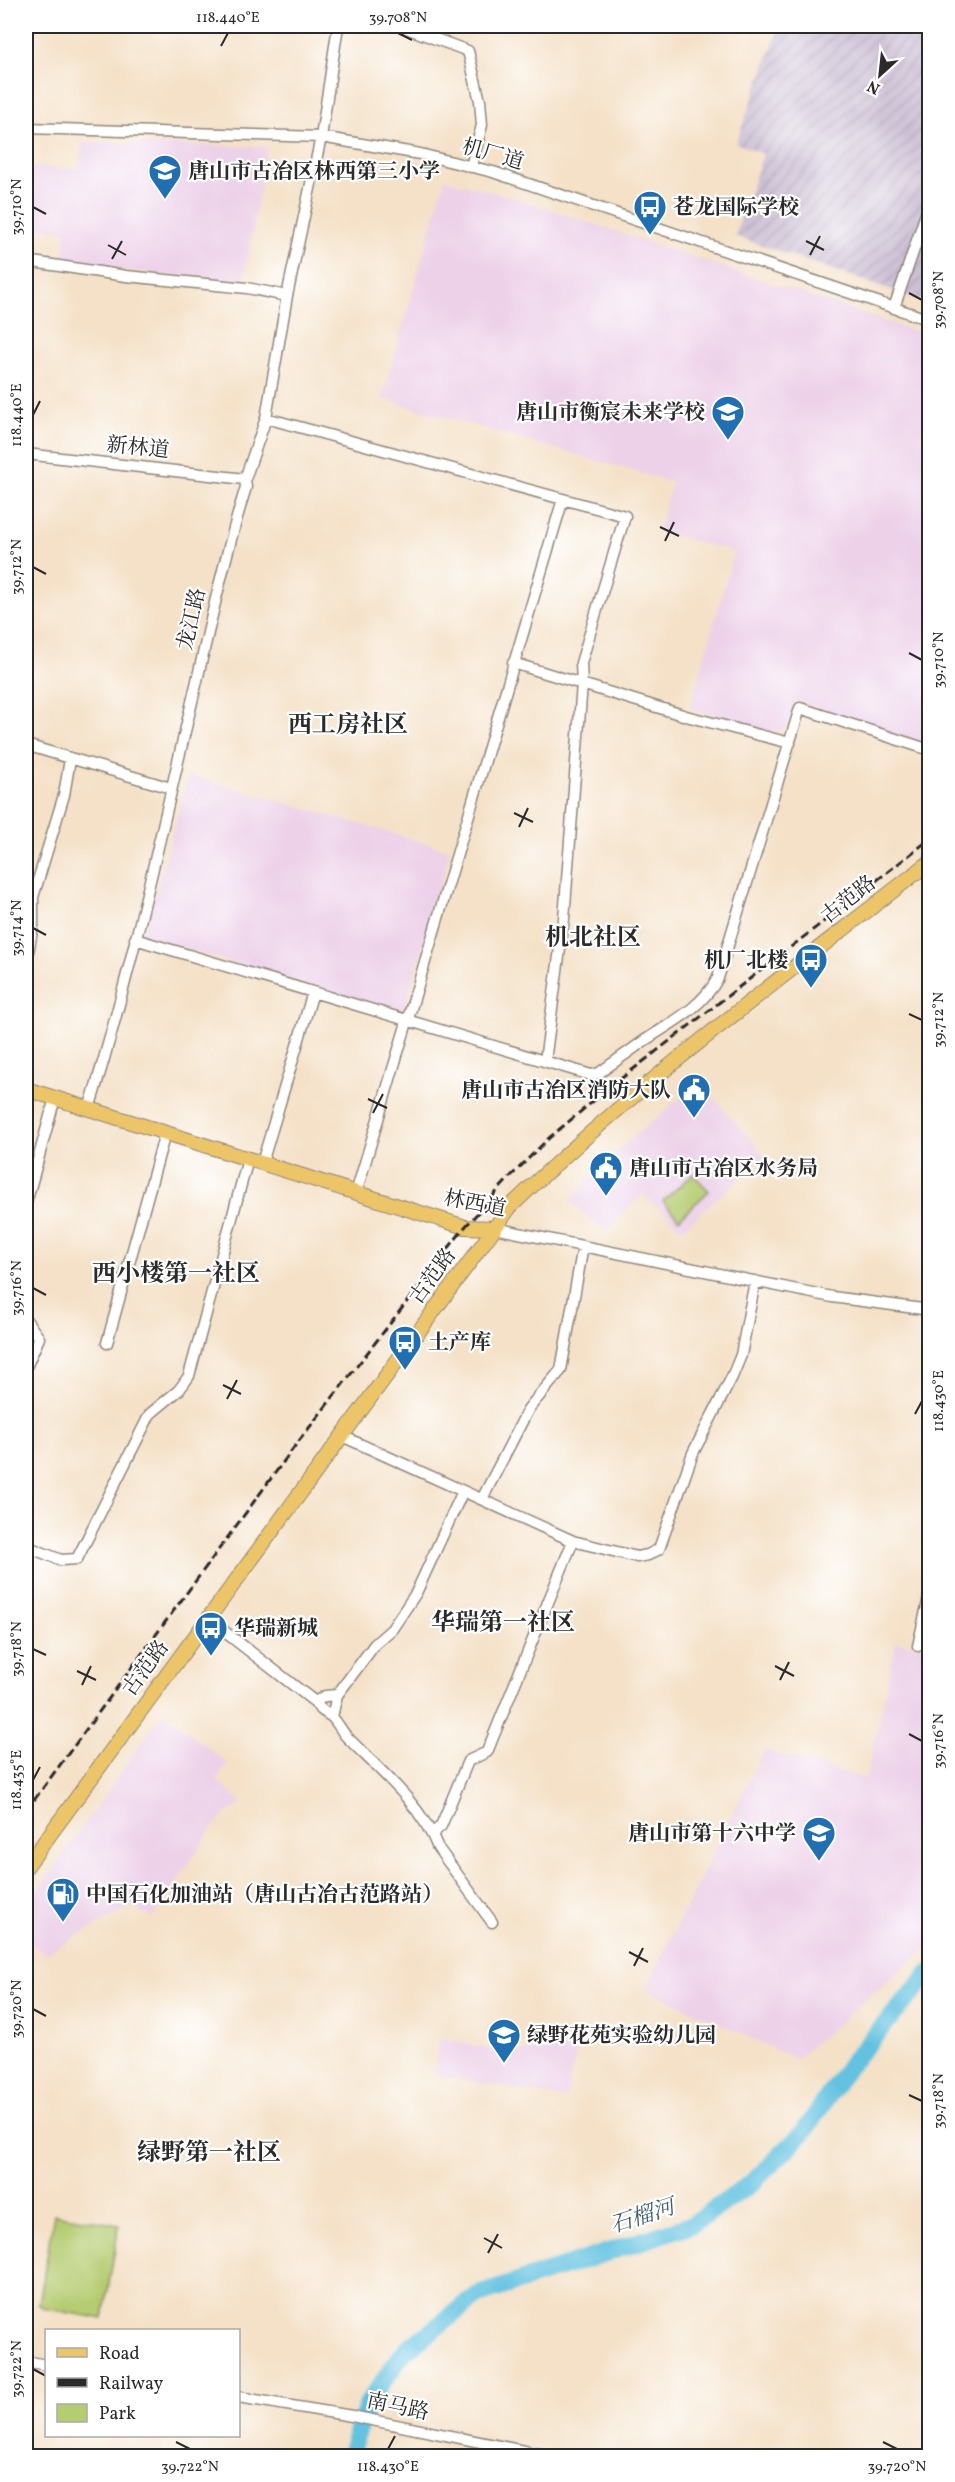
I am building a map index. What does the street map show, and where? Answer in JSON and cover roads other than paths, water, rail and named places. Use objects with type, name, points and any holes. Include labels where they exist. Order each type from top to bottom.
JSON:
[{"type":"main road","name":"古范路","points":[[26,1867],[510,1207],[578,1142],[662,1073],[930,862]]},
{"type":"main road","name":"林西道","points":[[26,1089],[465,1227],[494,1227]]},
{"type":"street","name":"龙江路","points":[[89,1109],[108,1046],[135,939],[229,548],[246,487],[245,479],[266,418],[287,296],[321,137],[338,26]]},
{"type":"street","points":[[401,26],[468,51],[480,101],[482,125],[471,167]]},
{"type":"street","name":"机厂道","points":[[26,128],[321,137],[420,154],[493,172],[930,320]]},
{"type":"street","points":[[894,308],[930,202]]},
{"type":"street","points":[[26,261],[126,276],[247,288],[287,296]]},
{"type":"street","points":[[266,418],[624,516],[580,663],[582,684],[564,919],[545,1061]]},
{"type":"street","name":"新林道","points":[[26,454],[245,479]]},
{"type":"street","points":[[356,1193],[563,499]]},
{"type":"street","points":[[513,663],[686,716],[790,742]]},
{"type":"street","points":[[135,939],[591,1075],[599,1073],[642,1042],[677,1022],[702,1002],[718,978],[800,708],[930,750]]},
{"type":"street","points":[[26,745],[171,788]]},
{"type":"street","points":[[26,963],[33,926],[33,897],[64,795],[70,759]]},
{"type":"street","points":[[26,1546],[61,1560],[77,1559],[146,1421],[160,1405],[179,1390],[189,1376],[255,1161],[313,992]]},
{"type":"street","points":[[26,1203],[55,1098]]},
{"type":"street","points":[[106,1343],[165,1133]]},
{"type":"street","name":"林西道","points":[[494,1227],[832,1297],[930,1310]]},
{"type":"street","points":[[482,1499],[529,1408],[561,1370],[583,1246]]},
{"type":"street","points":[[342,1436],[573,1541],[638,1557],[659,1549],[693,1453],[732,1377],[741,1355],[755,1281]]},
{"type":"street","points":[[26,1320],[39,1338],[26,1367]]},
{"type":"street","points":[[332,1717],[337,1695],[375,1644],[392,1629],[416,1593],[463,1491]]},
{"type":"street","points":[[432,1834],[441,1826],[468,1761],[487,1752],[573,1541]]},
{"type":"street","points":[[918,1646],[930,1593]]},
{"type":"street","points":[[207,1618],[315,1701],[321,1712],[332,1717],[344,1733],[405,1796],[432,1834],[438,1848],[492,1922]]},
{"type":"street","points":[[315,1701],[325,1696],[337,1695]]},
{"type":"street","points":[[26,2361],[45,2365]]},
{"type":"street","name":"南马路","points":[[240,2397],[351,2416],[549,2457]]},
{"type":"waterway","name":"石榴河","points":[[349,2456],[368,2403],[404,2352],[478,2295],[693,2224],[752,2183],[803,2133],[850,2064],[930,1973]]},
{"type":"railway","points":[[26,1811],[295,1446],[465,1227],[510,1177],[549,1138],[609,1088],[930,839]]},
{"type":"place","name":"唐山市古冶区林西第三小学","points":[[165,200]]},
{"type":"place","name":"苍龙国际学校","points":[[650,236]]},
{"type":"place","name":"唐山市衡宸未来学校","points":[[728,441]]},
{"type":"place","name":"机厂北楼","points":[[811,989]]},
{"type":"place","name":"唐山市古冶区消防大队","points":[[694,1119]]},
{"type":"place","name":"唐山市古冶区水务局","points":[[606,1197]]},
{"type":"place","name":"土产库","points":[[405,1371]]},
{"type":"place","name":"华瑞新城","points":[[211,1657]]},
{"type":"place","name":"唐山市第十六中学","points":[[819,1862]]},
{"type":"place","name":"中国石化加油站（唐山古冶古范路站）","points":[[63,1923]]},
{"type":"place","name":"绿野花苑实验幼儿园","points":[[504,2064]]},
{"type":"district","name":"西工房社区","points":[[348,724]]},
{"type":"district","name":"机北社区","points":[[593,937]]},
{"type":"district","name":"西小楼第一社区","points":[[176,1273]]},
{"type":"district","name":"华瑞第一社区","points":[[503,1622]]},
{"type":"district","name":"绿野第一社区","points":[[209,2152]]}]
